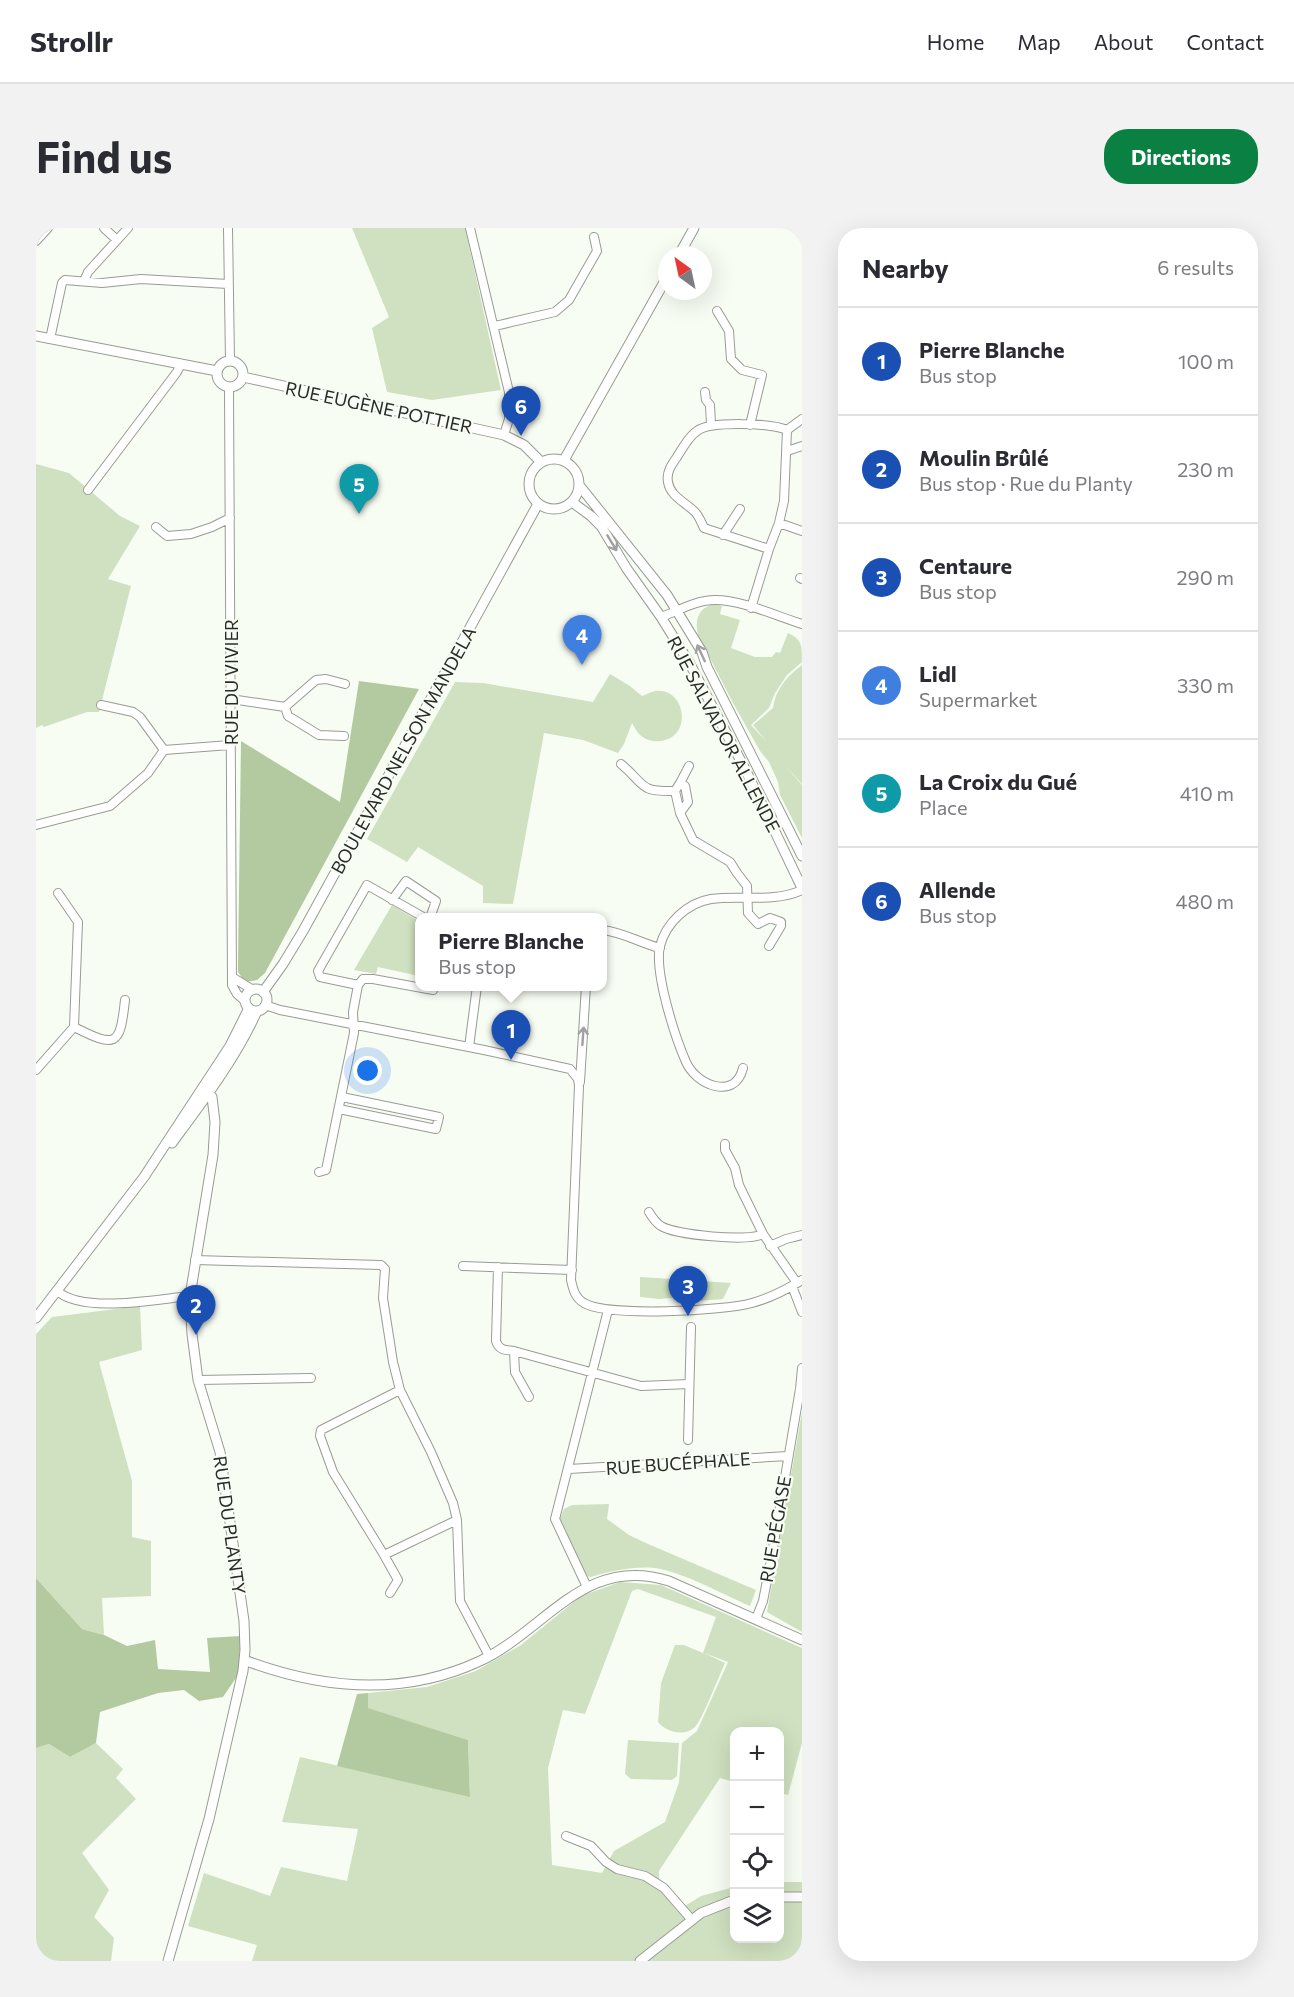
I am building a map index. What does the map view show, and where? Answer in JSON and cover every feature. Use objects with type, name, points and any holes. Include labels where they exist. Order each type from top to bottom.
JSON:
[{"type":"street","points":[[36,241],[48,228]]},
{"type":"street","points":[[104,228],[117,240]]},
{"type":"street","points":[[84,281],[88,272],[128,228]]},
{"type":"street","points":[[228,228],[230,361]]},
{"type":"street","points":[[470,228],[487,302],[495,326],[510,405],[504,435]]},
{"type":"street","points":[[684,246],[694,228]]},
{"type":"street","points":[[495,326],[555,312],[569,300],[597,251],[594,237]]},
{"type":"street","points":[[50,339],[62,283],[65,280],[102,283],[141,279],[228,284]]},
{"type":"street","points":[[564,460],[658,293]]},
{"type":"street","points":[[719,314],[729,331],[731,359],[742,370],[762,375],[750,425]]},
{"type":"street","points":[[36,336],[217,371]]},
{"type":"street","points":[[230,361],[240,366],[243,377],[238,384],[229,387],[219,381],[217,371],[222,364],[230,361]]},
{"type":"street","points":[[88,490],[181,364]]},
{"type":"street","name":"RUE EUGÈNE POTTIER","points":[[243,377],[504,435],[524,445],[541,462]]},
{"type":"street","name":"RUE DU VIVIER","points":[[229,387],[232,977],[234,990],[254,1006]]},
{"type":"street","points":[[705,392],[706,400],[710,405],[711,425]]},
{"type":"street","points":[[787,430],[802,419]]},
{"type":"street","points":[[769,549],[704,528],[697,513],[675,496],[667,479],[668,472],[693,434],[711,425],[750,425],[780,427],[787,430]]},
{"type":"street","points":[[752,608],[784,501],[787,430]]},
{"type":"street","points":[[787,451],[802,446]]},
{"type":"street","points":[[552,459],[564,460],[575,469],[579,485],[576,496],[564,507],[546,508],[538,504],[531,494],[528,482],[532,470],[541,462],[552,459]]},
{"type":"street","name":"RUE SALVADOR ALLENDE","points":[[579,485],[658,583],[702,652],[707,667],[802,856]]},
{"type":"street","name":"RUE SALVADOR ALLENDE","points":[[572,502],[601,526],[701,681],[802,889]]},
{"type":"street","name":"BOULEVARD NELSON MANDELA","points":[[36,1318],[40,1305],[57,1291],[144,1177],[206,1090],[254,1006],[247,994],[258,991],[283,964],[303,931],[538,504]]},
{"type":"street","points":[[723,535],[740,509]]},
{"type":"street","points":[[156,527],[167,536],[191,534],[230,518]]},
{"type":"street","points":[[779,523],[802,531]]},
{"type":"street","points":[[661,618],[690,605],[713,600],[732,602],[802,624]]},
{"type":"street","points":[[231,699],[285,707],[316,680],[326,679],[345,684]]},
{"type":"street","points":[[100,705],[133,712],[140,717],[164,750]]},
{"type":"street","points":[[285,707],[288,717],[319,735],[344,736]]},
{"type":"street","points":[[164,750],[230,745]]},
{"type":"street","points":[[36,825],[110,806],[148,774],[164,750]]},
{"type":"street","points":[[621,764],[646,789],[652,792],[675,791]]},
{"type":"street","points":[[689,766],[675,791],[680,813],[693,840],[730,862],[747,886],[748,913],[755,922],[758,924],[770,918],[781,922],[769,946]]},
{"type":"street","points":[[680,783],[685,786],[688,802],[680,813]]},
{"type":"street","points":[[392,900],[406,881],[436,901],[430,913]]},
{"type":"street","points":[[358,986],[320,977],[318,971],[367,885],[417,913]]},
{"type":"street","points":[[743,1068],[736,1082],[728,1086],[715,1087],[692,1072],[674,1032],[661,975],[660,948],[674,920],[693,905],[708,900],[780,896],[802,889]]},
{"type":"street","points":[[36,1070],[74,1027],[78,922],[58,893]]},
{"type":"street","points":[[607,931],[660,948]]},
{"type":"street","points":[[232,977],[266,998],[254,1006]]},
{"type":"street","points":[[319,1172],[326,1170],[342,1097],[354,1033],[352,1012],[358,986],[363,979],[415,987]]},
{"type":"street","points":[[469,1047],[476,991]]},
{"type":"street","points":[[586,991],[579,1086],[571,1280],[578,1298],[585,1304],[608,1310],[723,1309],[762,1300],[797,1283]]},
{"type":"street","points":[[74,1027],[99,1040],[106,1041],[118,1036],[122,1027],[125,1000]]},
{"type":"street","points":[[254,1006],[566,1067],[578,1078],[579,1086]]},
{"type":"street","name":"RUE DU PLANTY","points":[[168,1961],[209,1819],[244,1660],[244,1621],[220,1452],[198,1380],[192,1334],[190,1296],[215,1137],[214,1107],[212,1097],[206,1090]]},
{"type":"street","points":[[339,1109],[436,1129],[439,1117],[342,1097]]},
{"type":"street","points":[[725,1144],[725,1150],[735,1168],[739,1185],[763,1234],[797,1283],[802,1312]]},
{"type":"street","points":[[650,1212],[661,1226],[678,1233],[741,1238],[759,1237],[763,1234]]},
{"type":"street","points":[[770,1246],[802,1234]]},
{"type":"street","points":[[195,1260],[381,1265],[385,1269],[383,1298],[400,1390],[453,1503],[457,1520],[460,1601],[489,1656]]},
{"type":"street","points":[[463,1266],[572,1270]]},
{"type":"street","points":[[498,1266],[496,1341],[498,1347],[641,1386],[689,1384]]},
{"type":"street","points":[[57,1291],[64,1297],[107,1304],[190,1296]]},
{"type":"street","points":[[587,1587],[555,1520],[608,1310]]},
{"type":"street","points":[[688,1440],[691,1327]]},
{"type":"street","points":[[514,1351],[515,1372],[529,1397]]},
{"type":"street","name":"RUE PÉGASE","points":[[756,1618],[763,1601],[769,1570],[802,1368]]},
{"type":"street","points":[[198,1380],[311,1378]]},
{"type":"street","points":[[390,1593],[398,1580],[333,1472],[320,1436],[321,1430],[325,1427],[400,1390]]},
{"type":"street","name":"RUE BUCÉPHALE","points":[[569,1469],[788,1456]]},
{"type":"street","points":[[384,1555],[457,1520]]},
{"type":"street","points":[[244,1660],[313,1681],[370,1686],[428,1679],[458,1670],[489,1656],[524,1634],[565,1600],[587,1587],[606,1579],[627,1575],[654,1577],[756,1618],[802,1640]]},
{"type":"street","points":[[566,1836],[591,1846],[606,1862],[617,1869],[645,1876],[664,1888],[691,1919]]},
{"type":"street","points":[[784,1897],[802,1897]]},
{"type":"street","points":[[640,1961],[691,1919],[710,1908],[730,1902]]},
{"type":"green space","points":[[352,228],[465,228],[501,390],[432,400],[387,392],[372,328],[389,317]]},
{"type":"green space","points":[[36,464],[69,473],[120,516],[140,526],[108,579],[131,586],[99,712],[87,712],[36,728]]},
{"type":"green space","points":[[715,604],[722,606],[720,614],[740,620],[731,648],[755,657],[772,657],[776,652],[780,653],[788,633],[800,643],[802,662],[787,675],[775,693],[769,708],[751,725],[766,741],[753,725],[773,708],[776,695],[783,684],[802,665],[802,784],[784,764],[802,785],[802,838],[780,795],[778,782],[769,762],[760,751],[733,703],[698,635],[699,615],[705,608]]},
{"type":"green space","points":[[610,674],[642,696],[655,691],[665,692],[674,697],[682,713],[678,731],[671,738],[652,741],[639,734],[632,723],[618,753],[583,740],[544,733],[513,904],[483,903],[483,886],[418,847],[407,862],[367,839],[455,682],[483,683],[593,702]]},
{"type":"green space","points":[[359,681],[419,689],[265,973],[257,980],[245,982],[238,972],[241,741],[340,802]]},
{"type":"green space","points":[[392,905],[415,919],[415,975],[378,967],[376,974],[354,970]]},
{"type":"green space","points":[[640,1277],[672,1279],[682,1297],[659,1299],[640,1297]]},
{"type":"green space","points":[[686,1280],[731,1283],[723,1299],[697,1301]]},
{"type":"green space","points":[[140,1306],[142,1350],[99,1362],[132,1481],[132,1537],[151,1541],[151,1596],[102,1598],[104,1635],[82,1629],[36,1578],[36,1334],[52,1317]]},
{"type":"green space","points":[[802,1412],[802,1632],[767,1612]]},
{"type":"green space","points":[[609,1504],[607,1519],[629,1535],[756,1590],[750,1606],[666,1570],[631,1568],[591,1577],[586,1576],[560,1518],[564,1509],[572,1505]]},
{"type":"green space","points":[[36,1578],[82,1629],[104,1635],[127,1646],[155,1640],[158,1669],[210,1672],[207,1638],[241,1636],[238,1675],[223,1697],[199,1701],[184,1690],[158,1693],[100,1712],[96,1743],[70,1757],[49,1744],[36,1748]]},
{"type":"green space","points":[[620,1582],[661,1585],[802,1648],[802,1743],[788,1795],[784,1794],[784,1727],[730,1727],[730,1781],[720,1778],[659,1871],[659,1888],[677,1911],[701,1896],[730,1888],[730,1943],[784,1943],[784,1882],[802,1882],[802,1961],[252,1961],[257,1945],[188,1926],[204,1873],[270,1896],[281,1867],[347,1881],[358,1829],[282,1822],[300,1757],[470,1796],[468,1740],[367,1708],[368,1693],[427,1687],[476,1671],[521,1645],[581,1596]],"holes":[[[638,1589],[716,1617],[703,1653],[684,1645],[675,1645],[661,1683],[658,1722],[670,1731],[686,1732],[698,1723],[725,1663],[704,1653],[728,1662],[697,1731],[682,1743],[679,1782],[665,1822],[614,1851],[602,1873],[552,1865],[548,1768],[563,1710],[585,1714],[632,1591]]]},
{"type":"green space","points":[[368,1693],[368,1708],[468,1740],[470,1797],[337,1766],[357,1694]]},
{"type":"green space","points":[[628,1740],[679,1743],[677,1776],[672,1780],[631,1779],[625,1774]]},
{"type":"green space","points":[[96,1743],[123,1769],[116,1778],[136,1799],[82,1853],[109,1890],[94,1917],[114,1938],[111,1961],[36,1961],[36,1748],[49,1744],[70,1757]]},
{"type":"place","name":"Allende","points":[[521,436]]},
{"type":"place","name":"La Croix du Gué","points":[[359,514]]},
{"type":"place","name":"Lidl","points":[[582,665]]},
{"type":"place","name":"Pierre Blanche","points":[[511,1060]]},
{"type":"place","name":"Centaure","points":[[688,1316]]},
{"type":"place","name":"Moulin Brûlé","points":[[196,1335]]}]
